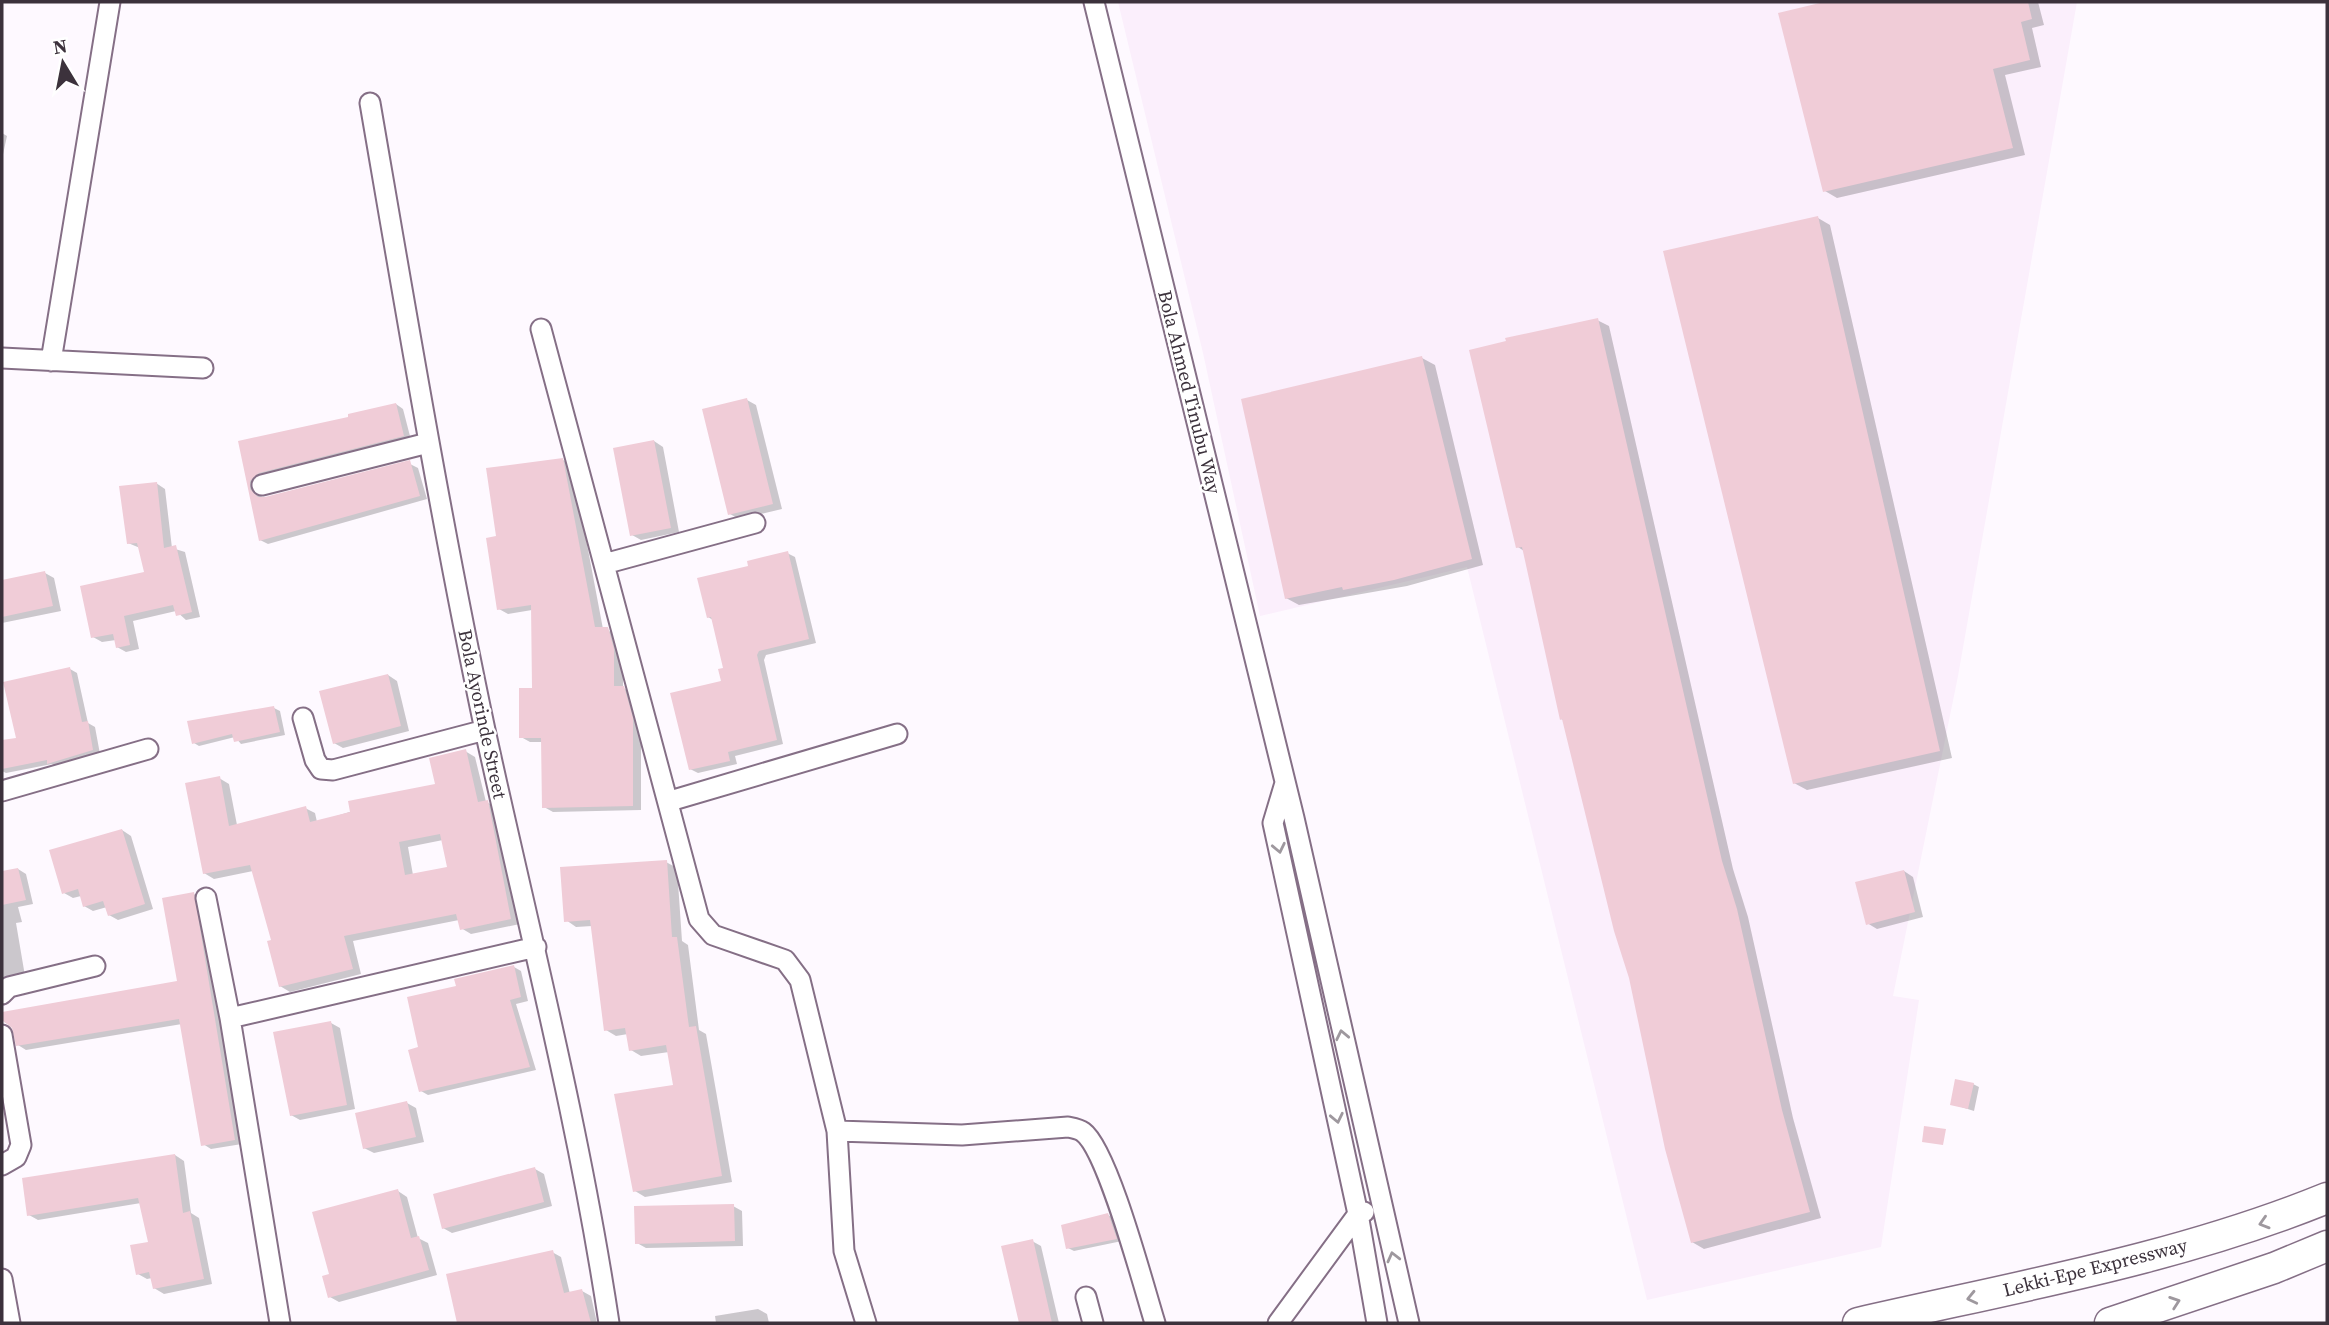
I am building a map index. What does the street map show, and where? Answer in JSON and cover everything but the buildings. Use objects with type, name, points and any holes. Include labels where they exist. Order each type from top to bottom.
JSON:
[{"type":"highway","name":"Lekki-Epe Expressway","points":[[1858,1323],[2086,1272],[2269,1222],[2327,1198]]},
{"type":"highway","points":[[2110,1323],[2274,1268],[2327,1246]]},
{"type":"street","points":[[51,361],[110,2]]},
{"type":"street","name":"Bola Ahmed Tinubu Way","points":[[1094,2],[1285,782],[1409,1323]]},
{"type":"street","name":"Bola Ayorinde Street","points":[[370,103],[428,443],[485,730],[536,947],[609,1323]]},
{"type":"street","points":[[541,329],[670,800],[699,919],[713,935],[785,960],[800,980],[836,1131],[844,1251],[866,1323]]},
{"type":"street","points":[[2,358],[203,368]]},
{"type":"street","points":[[262,485],[428,443]]},
{"type":"street","points":[[604,564],[755,523]]},
{"type":"street","points":[[303,718],[315,760],[321,769],[333,770],[485,730]]},
{"type":"street","points":[[670,800],[897,734]]},
{"type":"street","points":[[2,791],[148,750]]},
{"type":"street","points":[[1285,782],[1273,823],[1358,1214],[1377,1323]]},
{"type":"street","points":[[206,898],[230,1018],[280,1323]]},
{"type":"street","points":[[230,1018],[536,947]]},
{"type":"street","points":[[2,994],[9,987],[95,965]]},
{"type":"street","points":[[2,1034],[21,1145],[16,1157],[2,1164]]},
{"type":"street","points":[[836,1131],[962,1135],[1068,1127],[1082,1130],[1092,1141],[1124,1217],[1155,1323]]},
{"type":"street","points":[[1278,1323],[1358,1214],[1381,1207]]},
{"type":"street","points":[[2,1279],[10,1323]]},
{"type":"street","points":[[1086,1297],[1093,1323]]},
{"type":"shaded area","points":[[1118,2],[2077,2],[1958,676],[1893,996],[1919,1000],[1881,1247],[1647,1300],[1467,567],[1260,616],[1203,353]]}]
